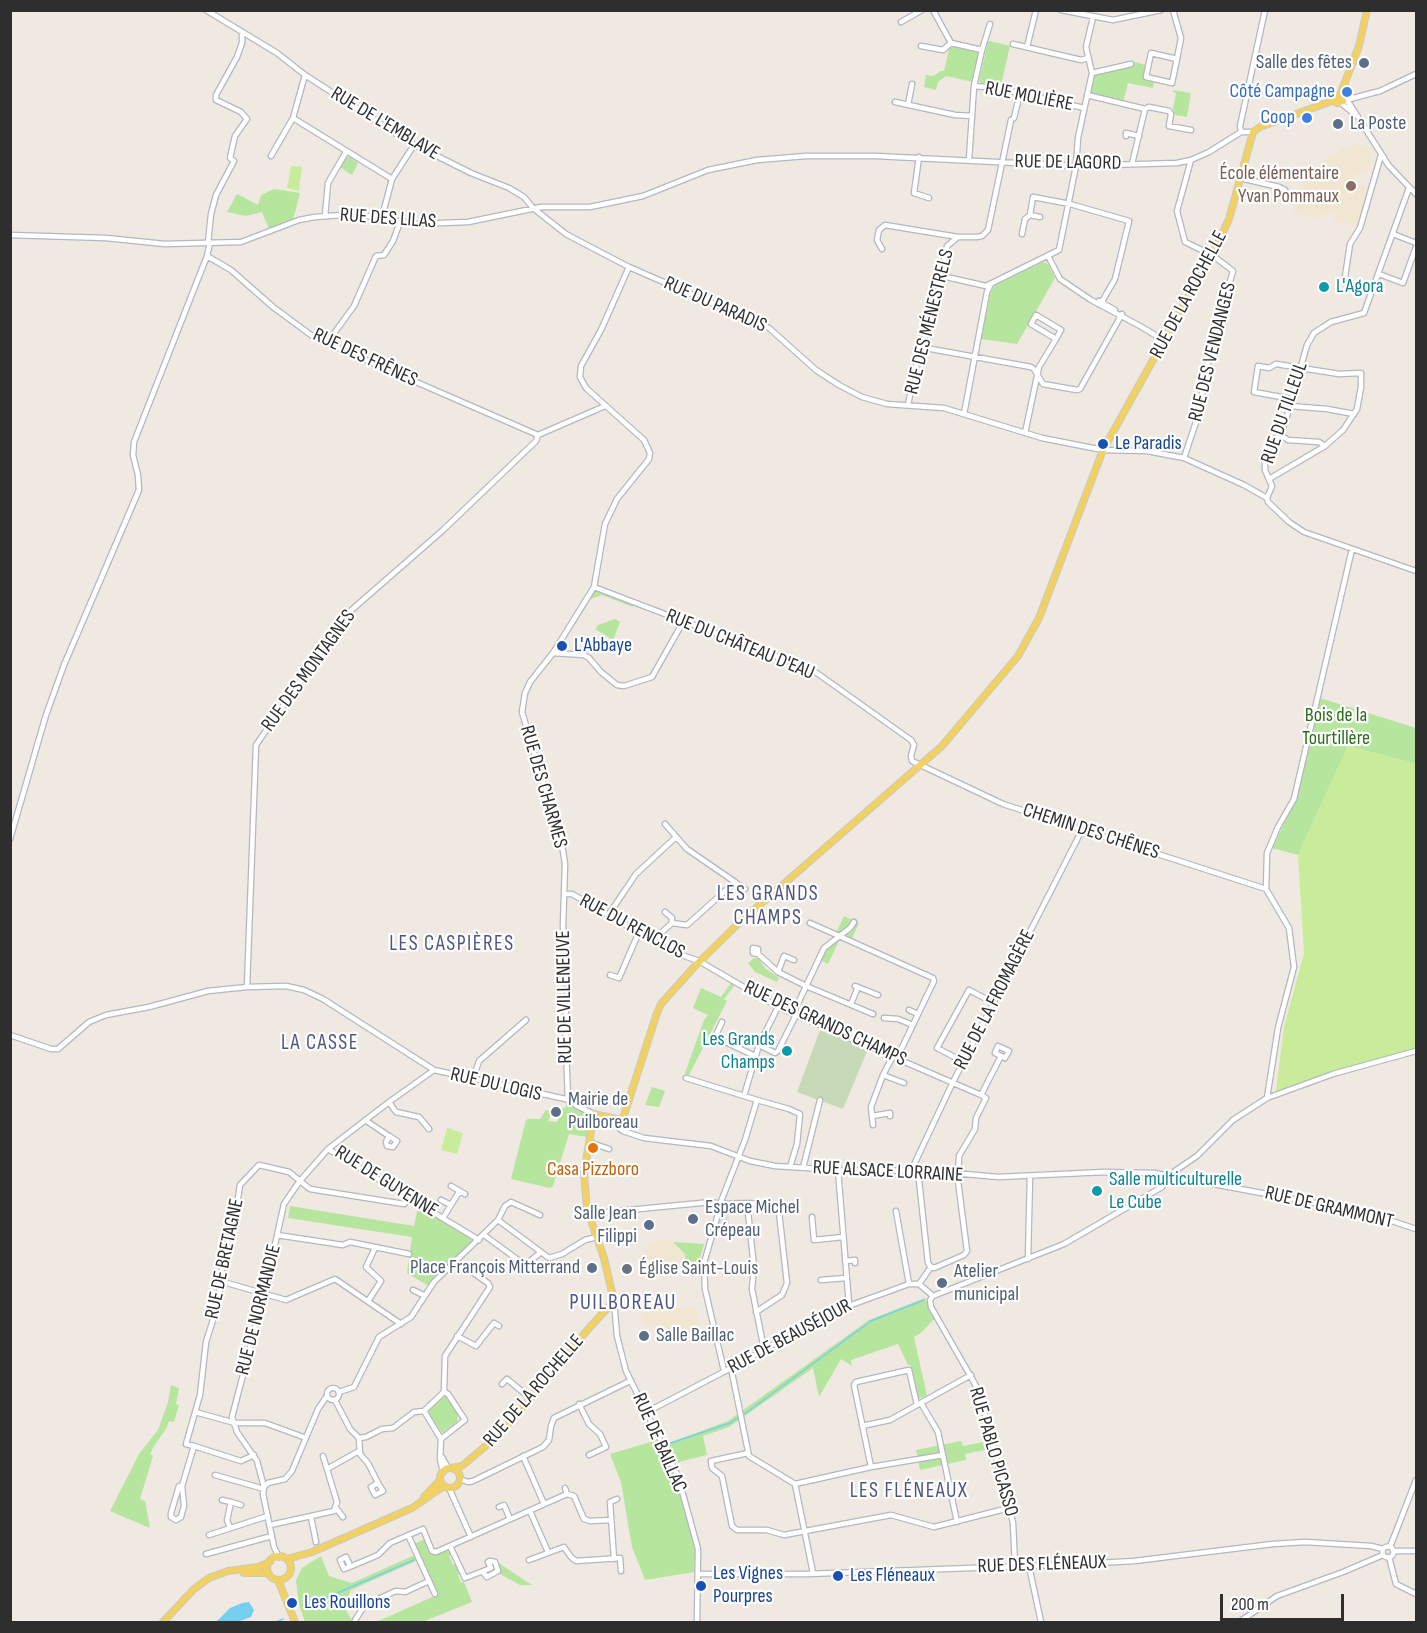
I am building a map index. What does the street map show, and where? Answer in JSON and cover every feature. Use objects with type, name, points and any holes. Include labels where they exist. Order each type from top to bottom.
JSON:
[{"type":"main road","points":[[1253,132],[1268,124],[1343,101],[1367,10]]},
{"type":"main road","name":"RUE DE LA ROCHELLE","points":[[621,1120],[661,1004],[699,961],[942,746],[1026,644],[1103,450],[1212,255],[1229,219],[1253,132]]},
{"type":"main road","points":[[614,1301],[597,1237],[588,1214],[584,1174],[594,1114],[621,1120]]},
{"type":"main road","name":"RUE DE LA ROCHELLE","points":[[447,1469],[462,1466],[501,1433],[614,1301]]},
{"type":"main road","name":"RUE DE LA ROCHELLE","points":[[459,1477],[462,1466]]},
{"type":"main road","points":[[268,1573],[272,1578],[282,1580],[290,1575],[291,1568],[296,1563],[312,1552],[412,1508],[445,1484],[456,1486],[459,1477],[447,1469],[445,1484]]},
{"type":"main road","points":[[163,1623],[194,1589],[209,1578],[228,1571],[258,1567],[277,1557],[312,1552]]},
{"type":"main road","points":[[277,1557],[291,1568]]},
{"type":"main road","points":[[268,1573],[277,1557]]},
{"type":"main road","points":[[172,1613],[202,1587],[218,1578],[238,1573],[268,1573]]},
{"type":"main road","points":[[282,1580],[295,1623]]},
{"type":"street","name":"RUE DE L'EMBLAVE","points":[[206,10],[276,53],[305,75],[414,145],[508,188],[524,197],[533,208]]},
{"type":"street","points":[[901,22],[922,10]]},
{"type":"street","points":[[933,10],[951,43],[982,50]]},
{"type":"street","points":[[1028,47],[1036,10]]},
{"type":"street","points":[[1061,10],[1093,17],[1121,19],[1161,10]]},
{"type":"street","points":[[1173,10],[1181,38],[1177,59],[1172,83],[1146,77],[1151,53],[1177,59]]},
{"type":"street","points":[[1253,132],[1241,132],[1242,115],[1265,10]]},
{"type":"street","points":[[942,276],[984,286],[1061,248],[1076,166],[1078,138],[1092,73],[1086,45],[1093,17]]},
{"type":"street","points":[[969,159],[974,86],[990,24]]},
{"type":"street","points":[[10,839],[46,715],[64,665],[139,490],[133,455],[134,442],[207,256],[211,214],[216,195],[234,161],[230,158],[235,136],[247,119],[241,112],[216,100],[216,95],[237,57],[242,43],[242,32]]},
{"type":"street","points":[[921,46],[943,50],[951,43]]},
{"type":"street","points":[[1012,44],[1081,60],[1088,58]]},
{"type":"street","points":[[1092,73],[1131,64]]},
{"type":"street","points":[[1416,74],[1380,91],[1343,101],[1354,113],[1381,154],[1416,194]]},
{"type":"street","points":[[271,156],[293,118],[305,75]]},
{"type":"street","points":[[908,105],[912,84]]},
{"type":"street","name":"RUE MOLIÈRE","points":[[974,86],[997,88],[1084,108]]},
{"type":"street","points":[[1001,162],[1020,93]]},
{"type":"street","points":[[1087,95],[1145,109],[1149,107],[1169,111],[1171,114],[1168,126],[1191,130]]},
{"type":"street","points":[[895,102],[955,115],[972,116]]},
{"type":"street","points":[[1132,165],[1145,109]]},
{"type":"street","points":[[293,118],[392,179]]},
{"type":"street","name":"RUE DE LAGORD","points":[[875,156],[1076,166],[1177,163],[1209,152],[1241,132]]},
{"type":"street","points":[[1126,136],[1126,133],[1139,136]]},
{"type":"street","points":[[382,218],[392,179],[414,145]]},
{"type":"street","points":[[325,216],[328,183],[346,152]]},
{"type":"street","points":[[1351,284],[1345,278],[1350,244],[1360,228],[1381,154]]},
{"type":"street","name":"RUE DES LILAS","points":[[10,235],[106,238],[165,244],[209,243],[249,241],[299,220],[325,216],[356,214],[415,224],[468,222],[533,208],[590,207],[618,202],[643,196],[695,175],[737,163],[806,156],[875,156]]},
{"type":"street","points":[[919,157],[913,190],[915,195],[929,198]]},
{"type":"street","points":[[1191,160],[1177,216],[1185,242],[1212,255]]},
{"type":"street","name":"RUE DES MÉNESTRELS","points":[[908,405],[920,347],[932,322],[947,246],[958,237],[982,236],[988,230],[1001,162]]},
{"type":"street","points":[[1240,178],[1285,190]]},
{"type":"street","points":[[1409,188],[1379,274],[1403,283],[1416,248]]},
{"type":"street","points":[[1022,234],[1033,197],[1070,204],[1129,221],[1115,279],[1101,303]]},
{"type":"street","name":"RUE DU PARADIS","points":[[533,208],[566,234],[629,267],[769,328],[816,370],[862,397],[887,404],[944,408],[1025,434],[1103,450],[1147,451],[1184,458],[1267,498],[1268,502],[1289,522],[1304,532],[1416,571]]},
{"type":"street","points":[[1029,215],[1040,217]]},
{"type":"street","points":[[327,343],[354,306],[376,256],[384,255],[393,241],[400,222]]},
{"type":"street","points":[[882,249],[878,240],[879,230],[885,225],[958,237]]},
{"type":"street","points":[[1393,234],[1416,243]]},
{"type":"street","points":[[944,235],[947,246]]},
{"type":"street","name":"RUE DES VENDANGES","points":[[1184,458],[1198,416],[1211,347],[1233,273],[1231,268],[1212,255]]},
{"type":"street","name":"RUE DES FRÊNES","points":[[207,256],[231,270],[273,307],[315,338],[538,435]]},
{"type":"street","points":[[1048,256],[1060,279],[1165,341]]},
{"type":"street","points":[[594,587],[605,524],[617,499],[650,459],[651,453],[644,440],[582,383],[580,371],[629,267]]},
{"type":"street","name":"RUE DU TILLEUL","points":[[1267,498],[1272,486],[1265,470],[1265,459],[1279,434],[1290,406],[1307,345],[1314,333],[1335,320],[1363,314],[1379,274]]},
{"type":"street","points":[[964,414],[987,292],[991,284]]},
{"type":"street","points":[[984,286],[987,292]]},
{"type":"street","points":[[1025,434],[1039,367],[1056,339],[1060,330],[1036,315],[1031,324],[1056,339]]},
{"type":"street","points":[[920,347],[1031,367],[1044,384],[1075,390],[1080,389],[1122,316]]},
{"type":"street","points":[[1269,479],[1325,446],[1343,430],[1354,414],[1360,394],[1361,373],[1339,374],[1276,364],[1269,368],[1258,366],[1254,392],[1292,399]]},
{"type":"street","name":"RUE DES MONTAGNES","points":[[247,987],[256,745],[347,614],[442,531],[536,441],[538,435],[606,406]]},
{"type":"street","points":[[1290,406],[1354,414]]},
{"type":"street","points":[[1279,434],[1288,440],[1319,442],[1325,446]]},
{"type":"street","points":[[1312,442],[1312,453]]},
{"type":"street","points":[[1267,1098],[1278,1028],[1294,967],[1289,928],[1266,889],[1267,853],[1294,799],[1352,549]]},
{"type":"street","name":"RUE DU CHÂTEAU D'EAU","points":[[594,587],[814,671],[911,740],[914,746],[912,761],[920,766]]},
{"type":"street","name":"RUE DES CHARMES","points":[[565,894],[563,851],[522,712],[525,693],[530,682],[553,653],[594,587]]},
{"type":"street","points":[[553,653],[584,655],[590,658],[601,672],[617,685],[624,686],[652,677],[683,622]]},
{"type":"street","name":"CHEMIN DES CHÊNES","points":[[920,766],[1003,804],[1266,889]]},
{"type":"street","points":[[665,824],[687,849],[745,889]]},
{"type":"street","name":"RUE DE LA FROMAGÈRE","points":[[911,1171],[953,1082],[1082,830]]},
{"type":"street","points":[[609,914],[636,873],[676,837]]},
{"type":"street","points":[[652,941],[672,923],[687,925],[735,882]]},
{"type":"street","name":"RUE DU RENCLOS","points":[[565,894],[573,894],[670,951],[699,961]]},
{"type":"street","name":"RUE DE VILLENEUVE","points":[[565,894],[564,926],[568,987],[565,1020],[568,1100]]},
{"type":"street","points":[[665,912],[672,918],[672,923]]},
{"type":"street","points":[[759,1045],[775,1053],[778,1051],[824,948],[851,927],[854,922]]},
{"type":"street","points":[[810,923],[932,977],[934,981],[913,1026],[883,1075],[871,1107],[873,1125]]},
{"type":"street","points":[[610,975],[619,978],[639,932]]},
{"type":"street","points":[[758,954],[778,972],[873,1014]]},
{"type":"street","points":[[778,972],[784,956],[794,960]]},
{"type":"street","name":"RUE DES GRANDS CHAMPS","points":[[699,961],[778,1007],[981,1095]]},
{"type":"street","name":"RUE DU LOGIS","points":[[10,1035],[51,1049],[58,1049],[96,1018],[208,992],[247,987],[286,986],[314,994],[432,1069],[568,1100],[594,1114]]},
{"type":"street","points":[[851,1004],[857,986],[878,995]]},
{"type":"street","points":[[964,1062],[937,1048],[969,990],[994,1003]]},
{"type":"street","points":[[744,1096],[759,1045],[778,1007]]},
{"type":"street","points":[[909,1010],[918,1014]]},
{"type":"street","points":[[884,1018],[898,1019],[913,1026]]},
{"type":"street","points":[[473,1080],[479,1061],[526,1020]]},
{"type":"street","points":[[722,1022],[715,1037],[755,1056]]},
{"type":"street","points":[[1001,1056],[981,1095],[986,1098],[976,1118],[975,1129],[959,1156],[958,1174],[967,1251],[947,1262],[931,1267],[919,1284],[933,1296],[1064,1244],[1162,1188],[1175,1171],[1197,1156],[1233,1120],[1267,1098],[1333,1074],[1416,1051]]},
{"type":"street","name":"RUE DE GUYENNE","points":[[432,1069],[328,1149],[479,1240]]},
{"type":"street","points":[[883,1075],[904,1083]]},
{"type":"street","points":[[686,1078],[800,1114],[797,1144],[790,1167]]},
{"type":"street","points":[[724,1371],[707,1298],[704,1263],[720,1204],[745,1140],[757,1100]]},
{"type":"street","points":[[803,1168],[820,1100]]},
{"type":"street","points":[[389,1102],[396,1112],[419,1118],[429,1129]]},
{"type":"street","points":[[872,1116],[890,1113],[890,1116]]},
{"type":"street","name":"RUE DE GUYENNE","points":[[365,1120],[389,1136]]},
{"type":"street","name":"RUE ALSACE LORRAINE","points":[[621,1120],[620,1129],[626,1133],[644,1138],[711,1146],[759,1163],[790,1167],[918,1171],[990,1177],[1127,1172],[1154,1173],[1171,1178]]},
{"type":"street","points":[[589,1142],[609,1149]]},
{"type":"street","name":"RUE DE NORMANDIE","points":[[233,1422],[232,1417],[264,1294],[284,1204],[299,1182],[328,1149]]},
{"type":"street","name":"RUE DE BRETAGNE","points":[[194,1446],[186,1444],[200,1395],[206,1342],[218,1304],[224,1253],[234,1223],[240,1185],[259,1165],[289,1172],[310,1189],[404,1204],[410,1198]]},
{"type":"street","points":[[838,1170],[849,1304]]},
{"type":"street","points":[[918,1171],[928,1263],[931,1267]]},
{"type":"street","points":[[1028,1258],[1030,1176]]},
{"type":"street","name":"RUE DE GRAMMONT","points":[[1171,1178],[1191,1179],[1342,1209],[1380,1217],[1416,1229]]},
{"type":"street","points":[[443,1218],[462,1193],[451,1186]]},
{"type":"street","points":[[441,1200],[451,1205]]},
{"type":"street","points":[[339,1392],[354,1387],[382,1334],[414,1314],[434,1282],[484,1235],[498,1220],[509,1202],[514,1202],[540,1215]]},
{"type":"street","points":[[588,1214],[711,1202],[773,1205],[779,1212],[787,1283],[782,1295],[756,1312]]},
{"type":"street","points":[[747,1203],[753,1268],[752,1289],[764,1349]]},
{"type":"street","points":[[896,1210],[909,1284]]},
{"type":"street","points":[[812,1217],[814,1240],[843,1237]]},
{"type":"street","points":[[498,1220],[549,1258],[556,1257],[585,1240],[597,1237]]},
{"type":"street","points":[[277,1234],[343,1245],[350,1242],[409,1254]]},
{"type":"street","points":[[484,1235],[525,1265],[540,1252]]},
{"type":"street","points":[[368,1301],[381,1281],[366,1267],[375,1248]]},
{"type":"street","points":[[845,1261],[855,1260],[855,1263]]},
{"type":"street","points":[[359,1438],[366,1437],[382,1428],[397,1426],[414,1412],[424,1411],[444,1392],[445,1356],[490,1287],[488,1283],[456,1261]]},
{"type":"street","points":[[220,1281],[286,1300],[335,1278],[401,1324]]},
{"type":"street","points":[[821,1280],[846,1278]]},
{"type":"street","name":"RUE DE BEAUSÉJOUR","points":[[647,1412],[822,1316],[849,1304],[909,1284],[919,1284]]},
{"type":"street","points":[[413,1290],[424,1296]]},
{"type":"street","name":"RUE PABLO PICASSO","points":[[933,1296],[930,1300],[932,1307],[979,1390],[1015,1532],[1016,1566]]},
{"type":"street","name":"RUE DE BAILLAC","points":[[614,1301],[620,1350],[630,1381],[678,1476],[698,1549],[697,1623]]},
{"type":"street","points":[[603,1313],[609,1313],[615,1317]]},
{"type":"street","points":[[458,1336],[476,1346],[494,1323],[499,1326]]},
{"type":"street","points":[[730,1368],[750,1458],[795,1484],[871,1467],[943,1455]]},
{"type":"street","points":[[871,1467],[854,1385],[856,1382],[909,1370],[919,1404],[938,1432],[957,1522]]},
{"type":"street","points":[[862,1426],[890,1420],[971,1375]]},
{"type":"street","points":[[502,1384],[507,1379],[530,1398]]},
{"type":"street","points":[[459,1477],[468,1482],[473,1481],[547,1444],[554,1418],[630,1381]]},
{"type":"street","points":[[215,1475],[265,1486],[285,1479],[292,1471],[318,1409],[330,1389],[334,1388],[339,1392]]},
{"type":"street","points":[[335,1400],[339,1392]]},
{"type":"street","points":[[441,1439],[465,1420],[444,1392]]},
{"type":"street","points":[[327,1396],[335,1400],[350,1429],[359,1438],[359,1451],[378,1483]]},
{"type":"street","points":[[579,1404],[589,1424],[600,1434],[606,1447],[589,1455]]},
{"type":"street","points":[[424,1411],[441,1439],[441,1455],[447,1469]]},
{"type":"street","points":[[195,1412],[233,1422],[265,1423],[306,1438]]},
{"type":"street","points":[[233,1422],[258,1464],[265,1486],[268,1516],[277,1557]]},
{"type":"street","points":[[182,1486],[179,1486],[171,1513],[171,1517],[176,1520],[181,1517],[184,1506],[182,1486],[194,1446],[241,1461],[254,1455]]},
{"type":"street","points":[[327,1469],[359,1451]]},
{"type":"street","points":[[748,1452],[711,1461],[712,1468],[722,1476],[734,1528],[740,1530],[767,1530],[784,1535],[891,1515],[934,1527],[1009,1508]]},
{"type":"street","points":[[270,1525],[334,1511],[337,1502],[323,1456]]},
{"type":"street","points":[[523,1456],[544,1504]]},
{"type":"street","points":[[1416,1480],[1389,1557],[1396,1584],[1416,1594]]},
{"type":"street","points":[[445,1484],[471,1537]]},
{"type":"street","points":[[795,1484],[813,1573]]},
{"type":"street","points":[[565,1488],[567,1494]]},
{"type":"street","points":[[350,1566],[378,1555],[390,1544],[423,1529],[434,1552],[567,1494],[574,1496],[584,1520],[612,1520]]},
{"type":"street","points":[[614,1559],[610,1502],[617,1499]]},
{"type":"street","points":[[222,1500],[241,1504]]},
{"type":"street","points":[[230,1528],[227,1520],[231,1502]]},
{"type":"street","points":[[499,1507],[504,1505],[510,1519]]},
{"type":"street","points":[[336,1508],[343,1517]]},
{"type":"street","points":[[530,1510],[548,1552]]},
{"type":"street","points":[[209,1534],[268,1516]]},
{"type":"street","points":[[310,1516],[315,1542]]},
{"type":"street","points":[[408,1535],[435,1594]]},
{"type":"street","points":[[206,1554],[272,1536]]},
{"type":"street","name":"RUE DES FLÉNEAUX","points":[[698,1574],[813,1573],[1134,1561],[1305,1542],[1371,1546],[1383,1552]]},
{"type":"street","points":[[450,1546],[463,1576],[468,1578],[483,1572]]},
{"type":"street","points":[[529,1560],[564,1546],[576,1560],[620,1558],[621,1570]]},
{"type":"street","points":[[1239,1623],[1277,1596],[1342,1572],[1383,1552],[1392,1549],[1416,1551]]},
{"type":"street","points":[[1383,1552],[1389,1557]]},
{"type":"street","points":[[1029,1566],[1041,1623]]},
{"type":"street","points":[[356,1620],[366,1605],[396,1591],[405,1592],[429,1581]]},
{"type":"shaded area","points":[[1353,143],[1372,148],[1367,174],[1361,172],[1355,175],[1353,183],[1369,188],[1358,227],[1334,221],[1333,212],[1314,218],[1294,212],[1307,162],[1323,167],[1328,156],[1340,152],[1341,147],[1351,150]]},
{"type":"shaded area","points":[[727,1205],[730,1228],[715,1233],[720,1213]]},
{"type":"shaded area","points":[[655,1240],[673,1240],[673,1244],[685,1254],[685,1266],[673,1266],[673,1277],[640,1275],[639,1254],[644,1254],[644,1250],[648,1250],[648,1243],[655,1243]]},
{"type":"shaded area","points":[[642,1298],[645,1301],[656,1301],[657,1309],[696,1307],[701,1333],[659,1342],[655,1326],[646,1327],[646,1323],[641,1323],[641,1314],[645,1313],[645,1309],[639,1309],[638,1301]]},
{"type":"green space","points":[[990,41],[1010,46],[1001,85],[979,81]]},
{"type":"green space","points":[[954,46],[976,51],[979,54],[973,82],[946,76],[938,82],[936,90],[924,87],[926,75],[933,76],[944,71],[949,49]]},
{"type":"green space","points":[[1131,61],[1146,65],[1144,79],[1154,81],[1153,88],[1128,83],[1123,103],[1087,95],[1092,73],[1130,64]]},
{"type":"green space","points":[[1173,90],[1191,93],[1187,117],[1175,115],[1173,109],[1176,93]]},
{"type":"green space","points":[[347,157],[358,163],[352,175],[340,167]]},
{"type":"green space","points":[[291,166],[302,167],[299,191],[287,188]]},
{"type":"green space","points":[[274,189],[300,193],[293,220],[269,229],[262,212],[246,216],[227,212],[237,194],[258,205],[261,195]]},
{"type":"green space","points":[[1043,262],[1048,264],[1055,278],[1017,344],[981,339],[994,286]]},
{"type":"green space","points":[[594,587],[635,603],[633,607],[602,595],[591,599],[564,642],[560,642]]},
{"type":"green space","points":[[615,619],[620,622],[613,640],[595,629],[598,625]]},
{"type":"green space","name":"Bois de la Tourtillère","points":[[1320,698],[1416,728],[1416,764],[1348,746],[1298,855],[1272,848],[1296,800]]},
{"type":"green space","points":[[1348,746],[1416,764],[1416,1049],[1332,1072],[1276,1091],[1284,1027],[1304,953],[1298,855]]},
{"type":"green space","points":[[844,916],[859,923],[851,941],[836,933]]},
{"type":"green space","points":[[839,941],[828,964],[820,960],[827,947]]},
{"type":"green space","points":[[758,958],[766,969],[779,978],[777,982],[755,972],[748,963]]},
{"type":"green space","points":[[731,983],[734,986],[724,999],[727,1001],[688,1077],[685,1073],[704,1020],[708,1015],[693,1008],[701,988],[721,997]]},
{"type":"green space","points":[[820,1030],[868,1049],[843,1109],[797,1092]]},
{"type":"green space","points":[[652,1087],[665,1091],[659,1107],[645,1105]]},
{"type":"green space","points":[[566,1105],[583,1110],[591,1117],[587,1137],[569,1134],[553,1186],[550,1188],[511,1179],[526,1120],[540,1119],[546,1110],[552,1112],[548,1121],[557,1122],[562,1108]]},
{"type":"green space","points":[[447,1128],[463,1133],[457,1154],[441,1150]]},
{"type":"green space","points":[[290,1206],[414,1226],[418,1207],[471,1238],[472,1242],[427,1285],[407,1273],[412,1237],[288,1218]]},
{"type":"green space","points":[[673,1242],[704,1244],[698,1265],[685,1266],[685,1254]]},
{"type":"green space","points":[[925,1298],[935,1318],[914,1337],[927,1396],[918,1398],[910,1364],[908,1365],[898,1344],[851,1360],[852,1366],[841,1359],[819,1397],[813,1368],[729,1427],[703,1436],[707,1455],[675,1463],[666,1444],[728,1421],[869,1320]]},
{"type":"green space","points":[[171,1385],[179,1388],[176,1404],[179,1405],[174,1422],[169,1421],[150,1454],[153,1456],[140,1499],[145,1501],[150,1528],[110,1511],[139,1454],[158,1430],[168,1402]]},
{"type":"green space","points":[[445,1396],[458,1414],[457,1422],[442,1433],[428,1413],[431,1405]]},
{"type":"green space","points":[[657,1440],[676,1478],[695,1550],[694,1572],[645,1580],[632,1547],[621,1482],[610,1454]]},
{"type":"green space","points":[[961,1441],[963,1446],[989,1441],[991,1449],[965,1454],[966,1460],[920,1470],[916,1450]]},
{"type":"green space","points":[[425,1539],[432,1555],[446,1550],[450,1551],[452,1554],[449,1556],[453,1565],[456,1564],[460,1573],[458,1575],[461,1582],[464,1582],[472,1602],[422,1622],[376,1622],[437,1595],[414,1544]]},
{"type":"green space","points":[[415,1555],[418,1560],[351,1590],[344,1607],[353,1622],[305,1622],[299,1604],[296,1580],[302,1568],[321,1556],[329,1576],[352,1583]]},
{"type":"green space","points":[[497,1562],[532,1585],[520,1585],[500,1574]]},
{"type":"water","points":[[249,1602],[254,1610],[251,1617],[237,1622],[216,1622],[230,1608]]},
{"type":"waterway","points":[[743,1415],[871,1321],[924,1300]]},
{"type":"waterway","points":[[665,1445],[730,1423],[739,1417]]},
{"type":"waterway","points":[[307,1606],[414,1560]]},
{"type":"waterway","points":[[276,1622],[283,1619]]},
{"type":"place","name":"Salle des fêtes","points":[[1364,63]]},
{"type":"place","name":"Côté Campagne","points":[[1347,92]]},
{"type":"place","name":"Coop","points":[[1307,118]]},
{"type":"place","name":"La Poste","points":[[1338,124]]},
{"type":"place","name":"École élémentaire Yvan Pommaux","points":[[1351,186]]},
{"type":"place","name":"L'Agora","points":[[1324,287]]},
{"type":"place","name":"Le Paradis","points":[[1103,444]]},
{"type":"place","name":"L'Abbaye","points":[[562,646]]},
{"type":"place","name":"Les Grands Champs","points":[[787,1051]]},
{"type":"place","name":"Mairie de Puilboreau","points":[[556,1112]]},
{"type":"place","name":"Casa Pizzboro","points":[[593,1148]]},
{"type":"place","name":"Salle multiculturelle Le Cube","points":[[1097,1191]]},
{"type":"place","name":"Espace Michel Crépeau","points":[[693,1219]]},
{"type":"place","name":"Salle Jean Filippi","points":[[649,1225]]},
{"type":"place","name":"Place François Mitterrand","points":[[592,1268]]},
{"type":"place","name":"Église Saint-Louis","points":[[627,1269]]},
{"type":"place","name":"Atelier municipal","points":[[942,1283]]},
{"type":"place","name":"Salle Baillac","points":[[644,1336]]},
{"type":"place","name":"Les Fléneaux","points":[[838,1576]]},
{"type":"place","name":"Les Vignes Pourpres","points":[[701,1586]]},
{"type":"place","name":"Les Rouillons","points":[[292,1603]]},
{"type":"district","name":"LES GRANDS CHAMPS","points":[[768,907]]},
{"type":"district","name":"LES CASPIÈRES","points":[[452,945]]},
{"type":"district","name":"LA CASSE","points":[[320,1044]]},
{"type":"district","name":"PUILBOREAU","points":[[623,1303]]},
{"type":"district","name":"LES FLÉNEAUX","points":[[909,1492]]}]
